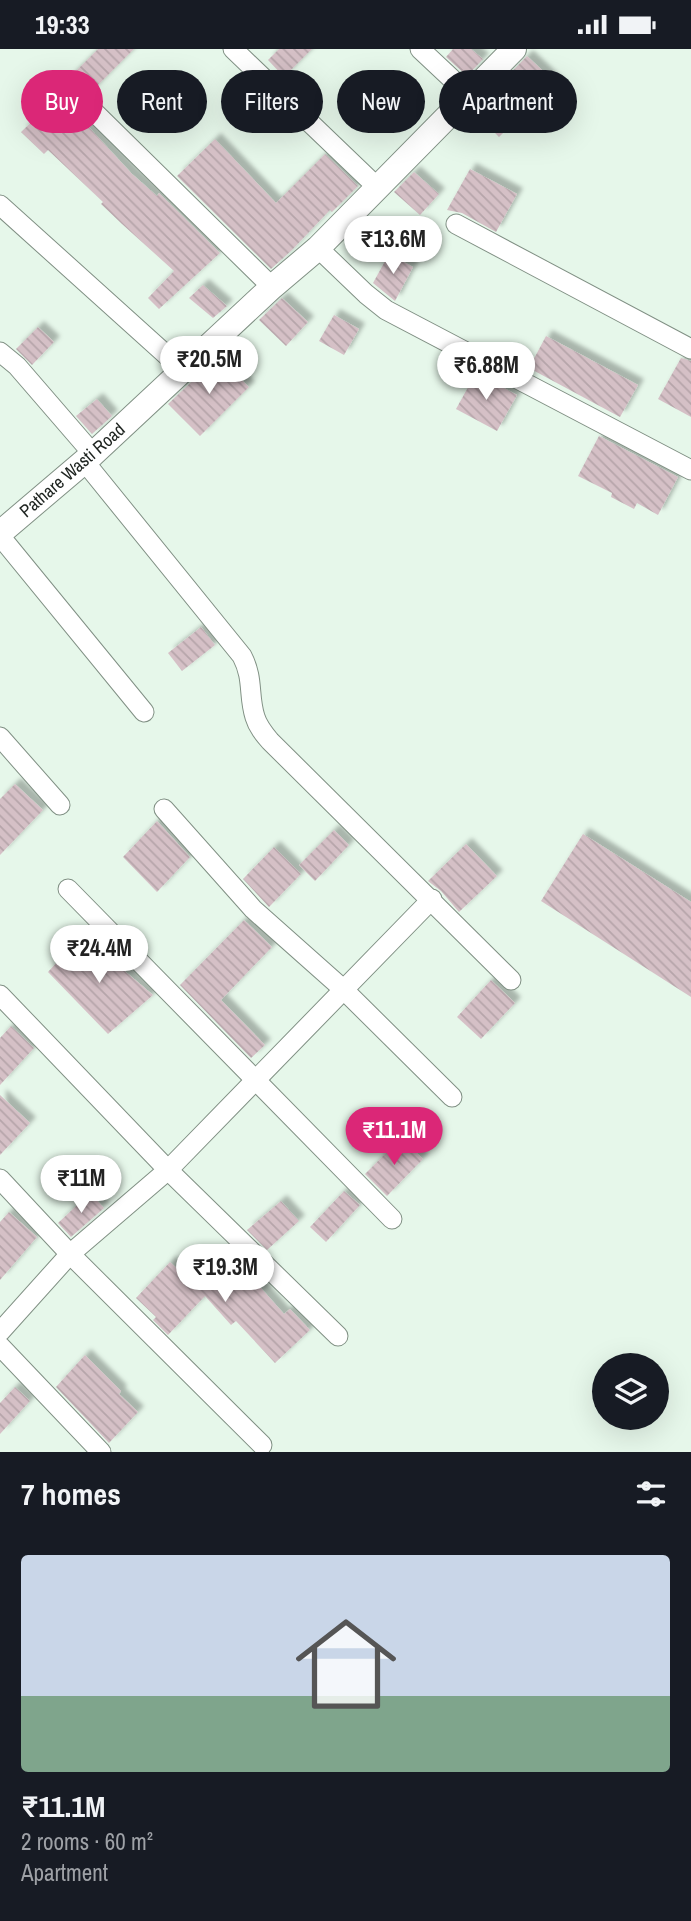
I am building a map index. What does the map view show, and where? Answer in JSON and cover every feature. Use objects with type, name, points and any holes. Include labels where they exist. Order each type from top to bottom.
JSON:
[{"type":"street","points":[[233,49],[377,187]]},
{"type":"street","points":[[420,49],[442,70]]},
{"type":"street","name":"Pathare Wasti Road","points":[[493,70],[514,49]]},
{"type":"street","points":[[103,121],[272,287]]},
{"type":"street","name":"Pathare Wasti Road","points":[[0,534],[89,457],[272,287],[318,248],[439,125]]},
{"type":"street","points":[[0,205],[183,370]]},
{"type":"street","points":[[456,224],[691,349]]},
{"type":"street","points":[[318,248],[366,294],[393,315],[691,470]]},
{"type":"street","points":[[0,352],[18,366],[242,656],[249,669],[254,716],[270,741],[511,980]]},
{"type":"street","points":[[0,534],[144,712]]},
{"type":"street","points":[[0,737],[60,805]]},
{"type":"street","points":[[164,809],[253,909],[343,989],[452,1097]]},
{"type":"street","points":[[68,888],[392,1219]]},
{"type":"street","points":[[0,1332],[70,1254],[168,1170],[432,899]]},
{"type":"street","points":[[0,995],[168,1170],[338,1336]]},
{"type":"street","points":[[0,1178],[70,1254],[262,1445]]},
{"type":"street","points":[[0,1346],[100,1452]]},
{"type":"building","points":[[98,49],[134,49],[103,80],[103,70],[77,70]]},
{"type":"building","points":[[279,49],[312,49],[291,70],[277,70],[268,60]]},
{"type":"building","points":[[453,49],[471,49],[483,59],[473,70],[460,70],[446,57]]},
{"type":"building","points":[[527,56],[542,70],[514,70]]},
{"type":"building","points":[[22,133],[94,133],[132,174],[157,196],[159,193],[220,253],[159,309],[148,298],[174,271],[101,204],[103,202],[48,150],[44,154]]},
{"type":"building","points":[[215,139],[276,203],[325,154],[358,186],[271,269],[177,176]]},
{"type":"building","points":[[470,169],[517,194],[496,232],[462,213],[447,210]]},
{"type":"building","points":[[414,172],[439,194],[420,215],[394,192]]},
{"type":"building","points":[[389,254],[413,267],[395,301],[373,283]]},
{"type":"building","points":[[203,285],[227,306],[213,318],[189,298]]},
{"type":"building","points":[[282,298],[308,322],[286,346],[259,320]]},
{"type":"building","points":[[334,315],[359,329],[344,355],[319,341]]},
{"type":"building","points":[[38,327],[54,342],[32,365],[16,349]]},
{"type":"building","points":[[546,336],[638,385],[620,417],[529,368]]},
{"type":"building","points":[[218,357],[249,387],[200,436],[168,404]]},
{"type":"building","points":[[681,358],[691,361],[691,417],[658,399]]},
{"type":"building","points":[[476,373],[517,395],[497,431],[456,409]]},
{"type":"building","points":[[97,399],[112,416],[92,434],[76,416]]},
{"type":"building","points":[[599,436],[678,477],[658,515],[637,503],[634,509],[611,497],[612,493],[578,476]]},
{"type":"building","points":[[201,627],[215,645],[182,671],[168,653]]},
{"type":"building","points":[[15,784],[43,810],[0,855],[0,799]]},
{"type":"building","points":[[157,821],[190,857],[157,892],[123,857]]},
{"type":"building","points":[[334,830],[349,845],[315,881],[299,865]]},
{"type":"building","points":[[583,834],[691,902],[691,997],[541,901]]},
{"type":"building","points":[[466,844],[497,876],[459,912],[441,891],[428,881]]},
{"type":"building","points":[[274,847],[301,874],[269,907],[243,879]]},
{"type":"building","points":[[244,920],[272,947],[221,1000],[265,1045],[251,1058],[180,985]]},
{"type":"building","points":[[82,935],[153,995],[108,1034],[48,972]]},
{"type":"building","points":[[491,980],[515,1003],[481,1039],[457,1017]]},
{"type":"building","points":[[11,1026],[34,1048],[0,1085],[0,1038]]},
{"type":"building","points":[[0,1095],[30,1123],[0,1155]]},
{"type":"building","points":[[401,1138],[423,1159],[387,1196],[365,1174]]},
{"type":"building","points":[[344,1191],[360,1205],[326,1242],[310,1227]]},
{"type":"building","points":[[90,1193],[104,1208],[71,1237],[58,1223]]},
{"type":"building","points":[[281,1201],[299,1221],[267,1250],[247,1230]]},
{"type":"building","points":[[9,1212],[37,1237],[0,1280],[0,1222]]},
{"type":"building","points":[[231,1248],[249,1266],[245,1270],[284,1314],[290,1309],[310,1330],[275,1363],[236,1321],[231,1325],[205,1296],[168,1335],[153,1320],[156,1317],[136,1298],[170,1262],[201,1291],[196,1286]]},
{"type":"building","points":[[85,1355],[138,1412],[109,1443],[56,1387]]},
{"type":"building","points":[[15,1387],[30,1401],[0,1434],[0,1403]]}]
